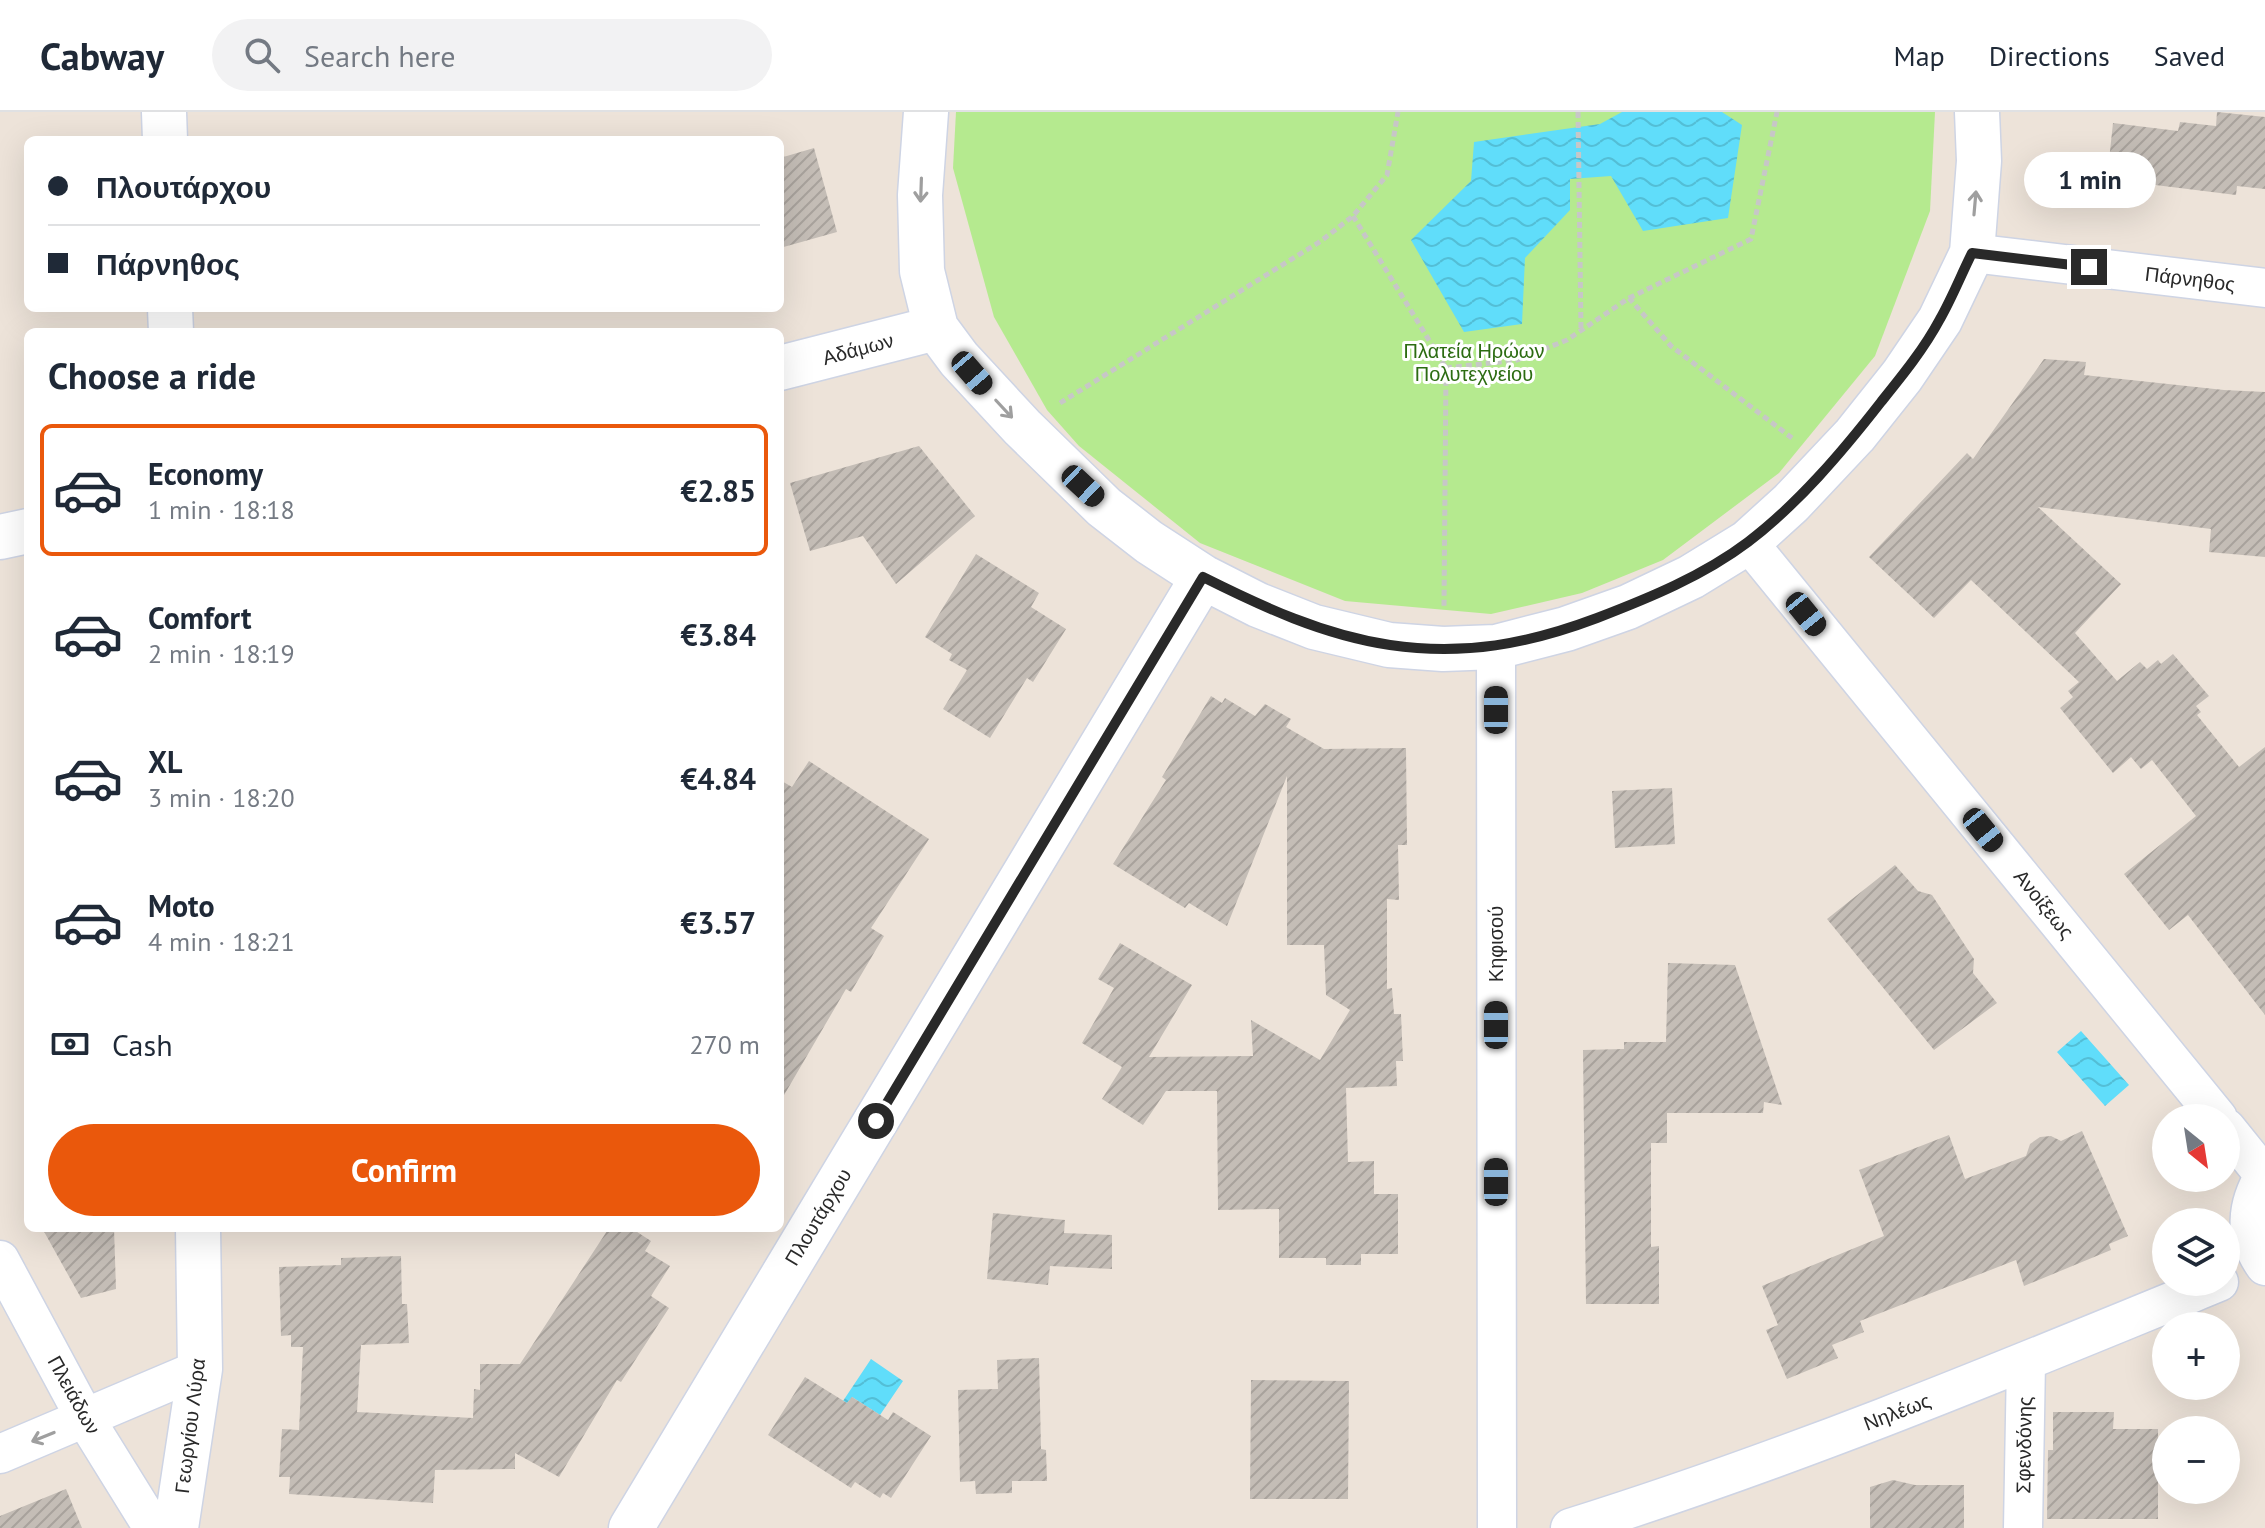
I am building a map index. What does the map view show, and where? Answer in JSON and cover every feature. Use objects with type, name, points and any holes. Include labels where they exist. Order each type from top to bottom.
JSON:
[{"type":"street","points":[[164,112],[165,136]]},
{"type":"street","points":[[926,112],[920,195],[922,271],[936,328],[967,369],[1022,427],[1104,507],[1149,542],[1203,577],[1258,605],[1314,627],[1389,645],[1443,649],[1496,647],[1566,629],[1628,607],[1691,577],[1748,542],[1827,467],[1902,376],[1940,320],[1972,253],[1979,161],[1977,112]]},
{"type":"street","name":"Πάρνηθος","points":[[1972,253],[2265,288]]},
{"type":"street","name":"Αδάμων","points":[[784,367],[936,328]]},
{"type":"street","points":[[0,537],[24,532]]},
{"type":"street","name":"Ανοίξεως","points":[[1748,542],[2207,1104]]},
{"type":"street","name":"Πλουτάρχου","points":[[631,1528],[1203,577]]},
{"type":"street","name":"Κηφισού","points":[[1496,647],[1497,1528]]},
{"type":"street","points":[[2240,1145],[2265,1175],[2253,1195],[2248,1219],[2252,1243],[2264,1265],[2240,1274]]},
{"type":"street","name":"Γεωργίου Λύρα","points":[[176,1528],[200,1369],[198,1232]]},
{"type":"street","name":"Πλειάδων","points":[[0,1260],[86,1420],[153,1528]]},
{"type":"street","name":"Νηλέως","points":[[1570,1528],[1770,1462],[2185,1296]]},
{"type":"street","name":"Σφενδόνης","points":[[2023,1528],[2026,1362]]},
{"type":"street","points":[[0,1454],[200,1369]]},
{"type":"path","points":[[1022,427],[1321,241],[1353,216],[1387,175],[1398,112]]},
{"type":"path","points":[[1578,112],[1581,330]]},
{"type":"path","points":[[1446,368],[1517,360],[1567,340],[1629,298],[1751,239],[1777,112]]},
{"type":"path","points":[[1353,216],[1446,368],[1447,537],[1443,649]]},
{"type":"path","points":[[1629,298],[1671,346],[1768,418],[1827,467]]},
{"type":"green space","name":"Πλατεία Ηρώων Πολυτεχνείου","points":[[956,112],[1935,112],[1930,211],[1875,356],[1779,473],[1663,560],[1582,593],[1491,614],[1345,601],[1200,543],[1079,446],[1047,410],[994,317],[953,168]]},
{"type":"water","points":[[1622,112],[1722,112],[1742,125],[1728,218],[1643,231],[1611,176],[1570,179],[1570,210],[1525,258],[1522,324],[1464,332],[1411,240],[1471,181],[1474,142],[1600,124]]},
{"type":"water","points":[[2081,1031],[2129,1085],[2105,1106],[2057,1052]]},
{"type":"water","points":[[871,1359],[903,1381],[880,1415],[852,1397],[847,1403],[843,1401]]},
{"type":"building","points":[[2217,112],[2265,117],[2265,189],[2237,186],[2236,195],[2107,179],[2113,123],[2178,131],[2180,122],[2216,126]]},
{"type":"building","points":[[814,148],[837,232],[784,247],[784,157]]},
{"type":"building","points":[[2044,359],[2086,362],[2084,375],[2265,392],[2265,557],[2209,552],[2211,529],[2038,507],[2121,584],[2075,633],[2117,681],[2140,662],[2147,669],[2158,660],[2161,664],[2173,654],[2209,696],[2196,706],[2201,712],[2197,715],[2239,767],[2265,747],[2265,1015],[2188,915],[2169,930],[2124,874],[2196,816],[2152,760],[2141,769],[2131,757],[2113,773],[2060,708],[2073,697],[2068,691],[2079,682],[1971,580],[1934,618],[1869,557],[1967,453],[1973,459]]},
{"type":"building","points":[[919,446],[975,516],[896,584],[863,536],[810,551],[790,483]]},
{"type":"building","points":[[976,554],[1039,593],[1031,607],[1066,629],[1033,682],[1027,678],[990,738],[943,709],[967,670],[949,660],[952,654],[925,637]]},
{"type":"building","points":[[1211,696],[1222,703],[1225,698],[1255,716],[1265,704],[1291,719],[1286,727],[1324,749],[1406,748],[1407,845],[1398,845],[1399,900],[1387,899],[1387,989],[1392,988],[1394,1014],[1401,1014],[1403,1061],[1396,1061],[1397,1086],[1346,1088],[1348,1162],[1374,1161],[1374,1194],[1398,1194],[1398,1254],[1361,1254],[1361,1265],[1326,1265],[1326,1258],[1279,1258],[1279,1209],[1218,1210],[1217,1091],[1166,1091],[1143,1125],[1102,1099],[1122,1067],[1082,1043],[1114,988],[1098,979],[1120,943],[1192,985],[1149,1057],[1253,1056],[1251,1020],[1320,1060],[1350,1010],[1326,995],[1324,945],[1287,945],[1287,776],[1227,926],[1189,903],[1185,908],[1113,864],[1166,780],[1162,777]]},
{"type":"building","points":[[809,761],[929,839],[871,928],[884,936],[851,992],[846,989],[784,1095],[784,782],[792,787]]},
{"type":"building","points":[[1672,788],[1675,844],[1615,848],[1612,791]]},
{"type":"building","points":[[1895,865],[1918,891],[1932,895],[1974,959],[1973,973],[1997,1003],[1934,1050],[1827,919]]},
{"type":"building","points":[[1668,963],[1735,965],[1782,1105],[1764,1102],[1763,1113],[1667,1113],[1667,1143],[1651,1143],[1651,1247],[1659,1246],[1659,1304],[1586,1304],[1583,1050],[1624,1049],[1624,1042],[1666,1042]]},
{"type":"building","points":[[2082,1131],[2128,1236],[2109,1244],[2111,1250],[2024,1286],[2016,1260],[1860,1321],[1864,1332],[1832,1345],[1838,1358],[1787,1379],[1766,1330],[1778,1325],[1762,1286],[1884,1236],[1859,1170],[1949,1135],[1965,1179],[2026,1156],[2030,1144],[2040,1137],[2051,1136],[2061,1141]]},
{"type":"building","points":[[993,1213],[1065,1220],[1064,1233],[1112,1235],[1112,1269],[1050,1266],[1048,1285],[987,1279]]},
{"type":"building","points":[[44,1232],[114,1232],[116,1289],[81,1298]]},
{"type":"building","points":[[606,1232],[637,1232],[651,1241],[645,1251],[670,1266],[651,1296],[669,1308],[621,1382],[617,1380],[559,1477],[515,1453],[515,1469],[435,1470],[433,1503],[289,1494],[290,1477],[279,1477],[282,1429],[299,1430],[303,1347],[291,1347],[291,1335],[281,1336],[279,1267],[341,1265],[341,1258],[401,1256],[402,1304],[407,1304],[409,1343],[361,1345],[357,1412],[473,1418],[474,1389],[480,1390],[480,1364],[520,1364]]},
{"type":"building","points":[[1039,1358],[1041,1449],[1046,1450],[1047,1481],[1012,1481],[1012,1493],[976,1494],[975,1481],[960,1482],[958,1390],[998,1389],[997,1360]]},
{"type":"building","points":[[805,1377],[847,1403],[852,1397],[888,1420],[893,1412],[931,1436],[891,1498],[883,1493],[880,1498],[855,1482],[851,1488],[768,1435]]},
{"type":"building","points":[[1251,1380],[1349,1381],[1348,1499],[1250,1499]]},
{"type":"building","points":[[2053,1412],[2114,1412],[2113,1429],[2152,1429],[2152,1504],[2158,1504],[2158,1519],[2047,1519],[2048,1450],[2053,1450]]},
{"type":"building","points":[[1893,1480],[1915,1485],[1964,1485],[1964,1528],[1870,1528],[1870,1487]]},
{"type":"building","points":[[66,1489],[82,1528],[0,1528],[0,1516]]},
{"type":"route","points":[[876,1121],[1203,577],[1258,605],[1314,627],[1389,645],[1443,649],[1496,647],[1566,629],[1628,607],[1691,577],[1748,542],[1791,503],[1855,435],[1902,376],[1940,320],[1972,253],[2089,267]]}]
